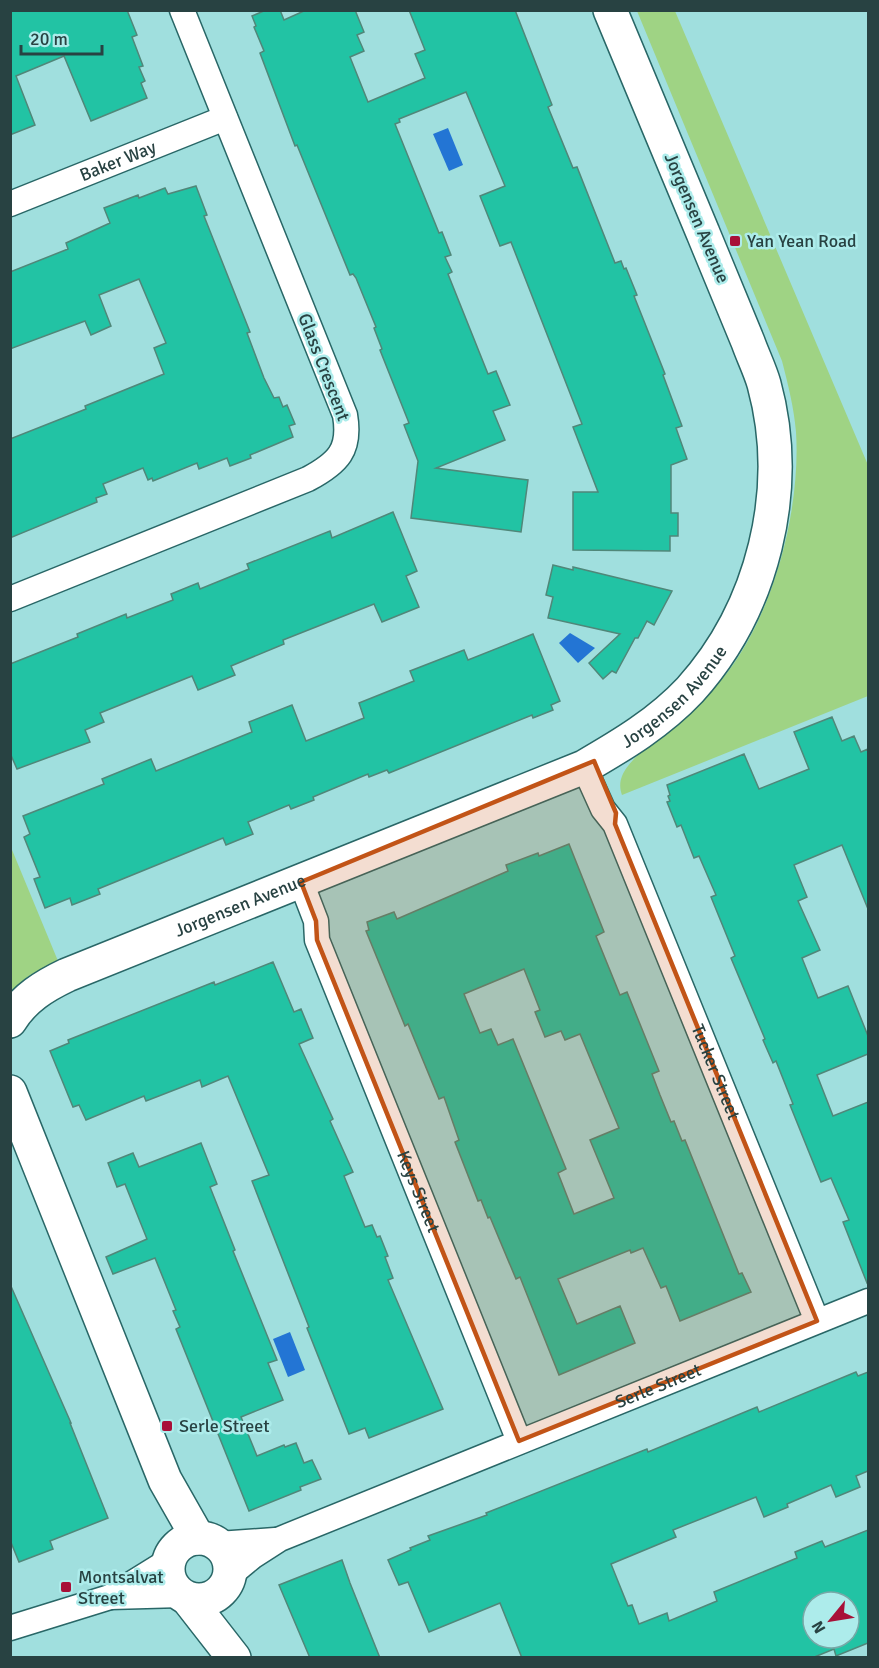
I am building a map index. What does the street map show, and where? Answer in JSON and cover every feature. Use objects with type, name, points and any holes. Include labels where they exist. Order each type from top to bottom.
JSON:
[{"type":"street","name":"Glass Crescent","points":[[10,599],[308,479],[327,469],[339,457],[346,444],[345,415],[182,10]]},
{"type":"street","name":"Jorgensen Avenue","points":[[10,1021],[26,1000],[46,985],[67,975],[589,764],[643,732],[667,711],[690,690],[726,642],[751,593],[759,569],[775,498],[771,422],[764,384],[733,303],[610,10]]},
{"type":"street","name":"Baker Way","points":[[10,204],[225,118]]},
{"type":"street","name":"Tucker Street","points":[[589,764],[603,809],[615,824],[816,1321]]},
{"type":"street","name":"Keys Street","points":[[295,884],[305,926],[318,940],[519,1441]]},
{"type":"street","points":[[10,1092],[165,1480],[189,1548]]},
{"type":"street","name":"Serle Street","points":[[228,1581],[252,1557],[280,1539],[868,1301]]},
{"type":"street","name":"Serle Street","points":[[10,1628],[110,1597],[189,1548],[280,1539]]},
{"type":"street","points":[[189,1548],[225,1553],[230,1564],[228,1581],[236,1658]]},
{"type":"street","points":[[189,1548],[170,1580],[175,1589],[185,1597],[236,1658]]},
{"type":"street","points":[[185,1597],[196,1601],[213,1597],[228,1581]]},
{"type":"street","name":"Serle Street","points":[[110,1597],[185,1597]]},
{"type":"highlighted area","points":[[594,761],[616,813],[615,824],[817,1321],[519,1441],[317,940],[316,921],[301,882]]},
{"type":"green space","points":[[637,11],[675,11],[868,465],[868,696],[622,795],[621,780],[628,766],[699,704],[727,673],[744,648],[771,590],[781,558],[794,494],[796,462],[794,414],[782,361]]},
{"type":"green space","points":[[10,845],[58,961],[30,975],[11,991]]},
{"type":"water","points":[[448,128],[463,165],[449,171],[433,134]]},
{"type":"water","points":[[570,633],[595,648],[578,663],[559,643]]},
{"type":"water","points":[[290,1332],[305,1370],[288,1377],[273,1339]]},
{"type":"building","points":[[10,10],[127,10],[137,35],[132,37],[143,66],[139,67],[145,81],[141,83],[147,98],[91,121],[64,56],[16,76],[35,125],[10,135]]},
{"type":"building","points":[[266,10],[280,10],[284,20],[306,10],[355,10],[364,32],[357,35],[364,51],[350,57],[368,102],[425,78],[415,54],[425,50],[409,10],[515,10],[552,105],[548,107],[573,168],[577,167],[615,263],[621,261],[624,269],[626,268],[637,295],[634,296],[665,374],[663,375],[682,426],[676,428],[687,459],[671,465],[671,513],[678,513],[678,536],[670,536],[670,551],[573,550],[573,492],[598,492],[573,427],[582,424],[511,242],[500,246],[480,196],[505,186],[466,92],[399,119],[400,122],[395,124],[439,233],[442,232],[451,255],[445,257],[452,272],[448,274],[488,374],[496,371],[510,405],[493,411],[505,440],[436,468],[528,480],[521,532],[411,518],[418,461],[404,425],[409,423],[380,350],[382,349],[374,328],[376,327],[356,278],[353,274],[350,275],[297,145],[295,146],[260,53],[264,51],[252,16]]},
{"type":"building","points":[[196,186],[207,215],[204,216],[250,332],[247,333],[264,378],[274,398],[279,397],[283,407],[287,405],[295,424],[289,426],[293,437],[230,466],[227,458],[199,469],[197,463],[153,481],[152,478],[148,480],[143,468],[103,484],[107,494],[96,498],[97,502],[10,538],[10,439],[86,409],[85,406],[164,374],[154,348],[166,343],[139,279],[99,295],[111,326],[91,335],[85,321],[10,349],[10,272],[68,249],[66,243],[110,223],[104,208],[165,188],[168,194]]},
{"type":"building","points":[[393,512],[417,571],[406,576],[419,607],[382,622],[374,604],[283,640],[284,644],[231,666],[235,675],[198,690],[192,676],[100,713],[104,722],[85,730],[90,742],[17,769],[10,753],[10,664],[78,637],[77,634],[126,614],[127,618],[173,600],[171,594],[198,583],[200,589],[249,569],[247,564],[330,531],[332,538]]},
{"type":"building","points":[[553,565],[573,570],[573,567],[672,591],[654,625],[647,621],[616,673],[612,671],[603,679],[589,663],[620,634],[548,618],[553,597],[546,595]]},
{"type":"building","points":[[533,634],[560,701],[551,705],[553,710],[533,718],[532,715],[389,773],[387,770],[369,777],[368,774],[313,797],[314,800],[291,809],[289,805],[248,822],[253,834],[226,845],[223,838],[98,889],[100,894],[72,905],[70,898],[45,908],[34,879],[40,877],[24,837],[30,834],[23,816],[104,784],[102,779],[151,759],[156,771],[252,732],[249,722],[292,705],[306,741],[364,718],[359,703],[414,681],[410,671],[464,650],[468,660]]},
{"type":"building","points":[[832,717],[842,741],[854,736],[861,752],[868,749],[868,909],[842,845],[794,865],[807,897],[798,901],[820,950],[802,958],[818,998],[848,986],[868,1036],[868,1054],[817,1075],[833,1116],[868,1102],[867,1283],[843,1222],[849,1220],[831,1178],[821,1182],[790,1105],[793,1104],[776,1061],[773,1063],[731,958],[735,956],[711,897],[716,895],[699,856],[694,858],[681,825],[677,827],[667,802],[670,801],[668,796],[670,795],[667,785],[744,754],[759,789],[809,769],[794,732]]},
{"type":"building","points":[[569,844],[604,932],[596,936],[620,995],[627,992],[659,1071],[652,1074],[660,1095],[671,1122],[674,1121],[682,1141],[685,1140],[739,1274],[742,1273],[751,1292],[680,1321],[666,1286],[661,1288],[643,1248],[631,1253],[630,1250],[558,1279],[577,1324],[620,1306],[635,1343],[559,1375],[520,1277],[516,1279],[490,1217],[488,1218],[481,1200],[478,1201],[455,1142],[459,1140],[444,1097],[439,1099],[408,1024],[405,1026],[366,931],[369,930],[367,922],[394,912],[397,919],[508,871],[506,865],[538,853],[539,856]],"holes":[[[524,969],[540,1010],[535,1012],[545,1037],[561,1031],[565,1040],[580,1034],[619,1128],[590,1140],[614,1198],[574,1214],[558,1173],[566,1169],[513,1039],[498,1045],[491,1029],[480,1033],[464,994]]]},
{"type":"building","points":[[273,962],[294,1012],[301,1009],[313,1038],[299,1044],[333,1119],[330,1121],[353,1172],[344,1176],[365,1227],[372,1225],[377,1237],[380,1236],[393,1278],[388,1280],[443,1409],[369,1438],[365,1428],[349,1434],[307,1328],[309,1327],[252,1181],[269,1175],[228,1076],[202,1087],[200,1080],[146,1101],[144,1096],[86,1120],[79,1105],[73,1107],[50,1051],[69,1043],[68,1040],[214,982],[215,985]]},
{"type":"building","points":[[201,1143],[217,1184],[210,1187],[277,1360],[268,1363],[283,1400],[241,1417],[257,1456],[284,1445],[285,1447],[296,1443],[304,1463],[312,1460],[321,1479],[300,1487],[301,1490],[249,1511],[176,1329],[180,1327],[173,1311],[176,1310],[155,1258],[113,1274],[106,1257],[147,1239],[125,1184],[117,1187],[108,1163],[133,1153],[139,1167]]},
{"type":"building","points":[[10,1284],[71,1423],[108,1518],[50,1541],[53,1549],[19,1562],[10,1540]]},
{"type":"building","points":[[856,1372],[858,1376],[868,1372],[868,1471],[856,1476],[860,1487],[836,1497],[831,1485],[787,1504],[788,1507],[764,1517],[756,1497],[673,1530],[676,1537],[611,1564],[628,1606],[632,1605],[639,1624],[667,1613],[669,1621],[717,1601],[714,1592],[797,1558],[795,1552],[822,1541],[825,1547],[868,1530],[868,1643],[861,1646],[861,1590],[801,1590],[801,1650],[832,1650],[812,1658],[522,1658],[500,1603],[429,1632],[408,1582],[399,1585],[388,1560],[430,1540],[428,1536],[487,1515],[486,1513],[647,1449],[648,1452],[757,1407],[759,1412]]},
{"type":"building","points":[[342,1560],[380,1658],[310,1658],[279,1585]]},
{"type":"building","points":[[834,1650],[851,1650],[836,1656]]},
{"type":"place","name":"Yan Yean Road","points":[[735,241]]},
{"type":"place","name":"Serle Street","points":[[167,1426]]},
{"type":"place","name":"Montsalvat Street","points":[[66,1587]]}]
